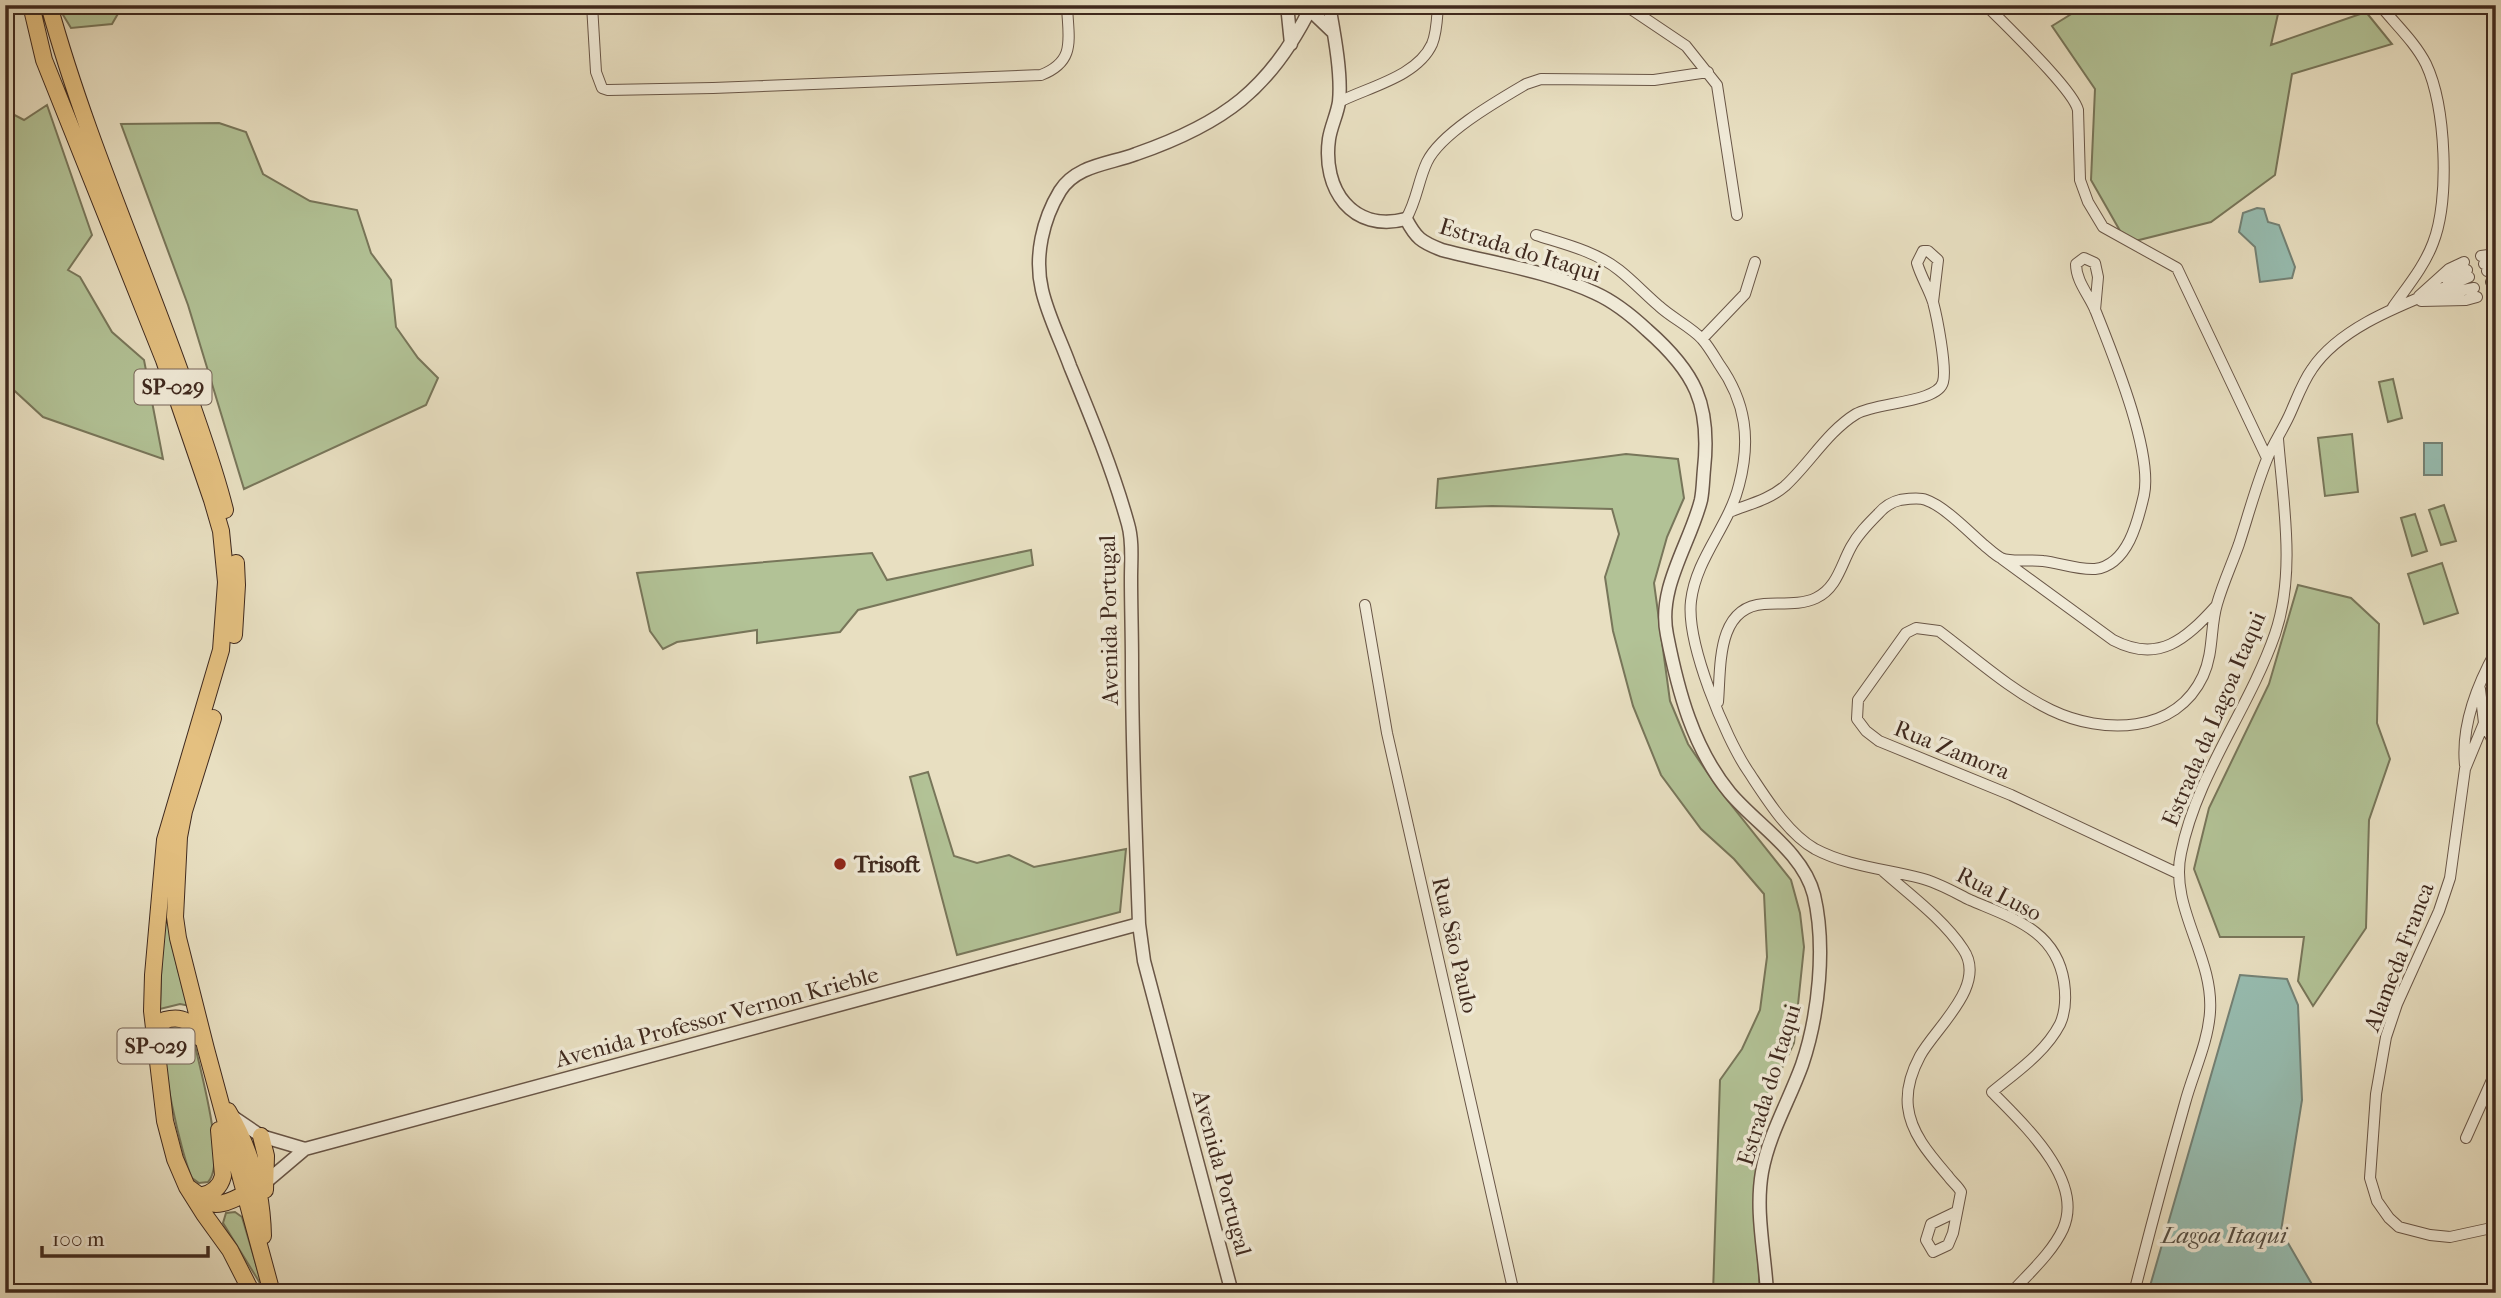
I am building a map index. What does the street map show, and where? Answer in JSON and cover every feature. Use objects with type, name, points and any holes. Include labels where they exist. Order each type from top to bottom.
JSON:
[{"type":"highway","name":"SP-029","points":[[31,5],[44,60],[164,360],[221,531],[225,558],[225,617],[221,650],[165,840],[153,975],[154,1035],[169,1141],[204,1214],[230,1250],[251,1293]]},
{"type":"highway","name":"SP-029","points":[[49,5],[110,189],[173,352],[218,481],[235,560],[236,613],[228,664],[184,811],[176,858],[175,917],[178,938],[216,1091],[223,1176],[217,1188],[193,1191]]},
{"type":"highway","name":"SP-029","points":[[154,1035],[165,1020],[182,1018],[189,1021],[206,1049]]},
{"type":"highway","name":"SP-029","points":[[216,1091],[247,1149],[263,1221],[264,1259]]},
{"type":"highway","name":"SP-029","points":[[216,1091],[256,1187],[264,1259],[272,1293]]},
{"type":"highway","name":"SP-029","points":[[256,1187],[265,1147],[261,1136]]},
{"type":"highway","points":[[193,1191],[205,1202],[216,1204],[256,1187]]},
{"type":"street","points":[[592,5],[596,72],[602,88],[608,90],[1041,75],[1065,60],[1066,5]]},
{"type":"street","points":[[1287,5],[1291,45]]},
{"type":"street","points":[[1329,5],[1339,102],[1329,140],[1334,185],[1339,198],[1348,208],[1360,216],[1390,223],[1406,219],[1415,203],[1429,159],[1442,141],[1525,84],[1541,79],[1654,80],[1708,72]]},
{"type":"street","points":[[1339,102],[1399,75],[1414,65],[1431,47],[1436,33],[1438,5]]},
{"type":"street","points":[[1625,5],[1686,46],[1708,72],[1718,91],[1737,215]]},
{"type":"street","points":[[1986,5],[2042,63],[2077,106],[2080,180],[2088,202],[2103,227],[2177,268],[2267,458]]},
{"type":"street","points":[[2379,5],[2416,48],[2430,72],[2438,101],[2443,167],[2439,221],[2433,243],[2420,268],[2393,307]]},
{"type":"street","points":[[1307,7],[1333,32]]},
{"type":"street","name":"Avenida Portugal","points":[[1232,1293],[1147,974],[1139,924],[1129,527],[1102,447],[1042,289],[1040,256],[1044,223],[1061,190],[1077,174],[1137,154],[1215,119],[1274,69],[1291,45],[1307,7]]},
{"type":"street","name":"Estrada do Itaqui","points":[[1406,219],[1423,243],[1563,280],[1596,293],[1622,308],[1670,350],[1693,382],[1705,414],[1706,456],[1701,501],[1675,568],[1666,608],[1665,627],[1670,652],[1690,723],[1706,761],[1731,794],[1801,865],[1815,898],[1818,935],[1820,967],[1814,1023],[1801,1066],[1774,1129],[1762,1172],[1761,1230],[1767,1293]]},
{"type":"street","points":[[1536,235],[1595,255],[1617,268],[1659,306],[1702,339],[1731,382],[1745,421],[1744,462],[1732,510],[1700,568],[1690,605],[1697,650],[1728,736],[1745,766],[1786,822],[1804,842],[1827,854],[1882,871],[1951,934],[1968,957],[1970,968],[1966,988],[1920,1055],[1908,1093],[1908,1106],[1915,1132],[1961,1192],[1956,1212]]},
{"type":"street","points":[[2487,265],[2496,254]]},
{"type":"street","points":[[2487,265],[2496,261]]},
{"type":"street","points":[[1702,339],[1745,294],[1755,262]]},
{"type":"street","points":[[2393,307],[2414,301],[2467,270],[2449,269],[2414,301]]},
{"type":"street","points":[[2414,301],[2466,300],[2475,293]]},
{"type":"street","points":[[1732,510],[1760,500],[1784,486],[1854,415],[1881,405],[1925,397],[1938,390],[1944,380],[1933,302]]},
{"type":"street","name":"Rua Zamora","points":[[2177,873],[2011,795],[1879,741],[1861,726],[1857,719],[1858,700],[1906,633],[1916,628],[1939,631],[2025,696],[2054,711],[2096,722],[2139,725],[2163,718],[2182,706],[2204,675],[2212,651],[2216,606],[2267,458],[2312,368],[2336,344],[2393,307]]},
{"type":"street","points":[[2001,559],[2043,561],[2094,569],[2106,566],[2117,559],[2125,548],[2137,520],[2145,480],[2141,443],[2095,310]]},
{"type":"street","name":"Estrada da Lagoa Itaqui","points":[[2134,1293],[2172,1146],[2207,1036],[2210,1013],[2205,968],[2186,912],[2177,873],[2186,831],[2198,799],[2276,632],[2285,579],[2286,546],[2278,439]]},
{"type":"street","points":[[1717,706],[1724,643],[1727,629],[1734,618],[1758,604],[1813,600],[1825,593],[1834,583],[1852,545],[1866,526],[1886,506],[1897,500],[1925,499],[1937,506],[2001,559],[2127,648],[2147,650],[2178,642],[2191,634],[2216,606]]},
{"type":"street","name":"Rua São Paulo","points":[[1365,605],[1387,733],[1514,1293]]},
{"type":"street","points":[[2465,769],[2463,751],[2468,724],[2480,679],[2496,651]]},
{"type":"street","points":[[2480,679],[2484,723],[2495,746]]},
{"type":"street","name":"Alameda Franca","points":[[2484,723],[2465,769],[2450,878],[2440,911],[2397,1004],[2386,1037],[2376,1094],[2370,1178],[2377,1201],[2389,1219],[2399,1227],[2450,1237],[2496,1227]]},
{"type":"street","points":[[2468,724],[2495,746]]},
{"type":"street","name":"Rua Luso","points":[[1882,871],[1922,878],[2014,919],[2044,939],[2057,956],[2065,989],[2064,1012],[2059,1025],[2033,1058],[1992,1092],[2039,1143],[2054,1164],[2066,1196],[2066,1220],[2062,1231],[2011,1293]]},
{"type":"street","name":"Avenida Professor Vernon Krieble","points":[[256,1187],[305,1150],[1139,924]]},
{"type":"street","points":[[2466,1138],[2496,1071]]},
{"type":"street","points":[[231,1116],[261,1136],[305,1150]]},
{"type":"green space","points":[[57,5],[123,5],[112,24],[71,28]]},
{"type":"green space","points":[[2086,5],[2280,5],[2271,45],[2366,12],[2392,44],[2292,74],[2275,175],[2211,222],[2127,243],[2091,180],[2095,89],[2052,26]]},
{"type":"green space","points":[[47,105],[92,235],[68,270],[80,277],[112,332],[144,360],[163,459],[43,417],[5,382],[5,110],[24,120]]},
{"type":"green space","points":[[219,123],[246,132],[263,174],[310,201],[357,210],[371,253],[391,280],[396,327],[418,358],[438,378],[426,405],[244,489],[188,305],[121,124]]},
{"type":"green space","points":[[2393,379],[2402,418],[2388,422],[2379,382]]},
{"type":"green space","points":[[2352,434],[2358,492],[2325,496],[2318,438]]},
{"type":"green space","points":[[1626,454],[1678,459],[1684,498],[1667,537],[1654,583],[1670,701],[1688,744],[1717,787],[1791,880],[1800,913],[1804,947],[1794,1043],[1762,1110],[1755,1207],[1760,1293],[1713,1293],[1720,1080],[1742,1049],[1760,1010],[1767,957],[1764,894],[1734,859],[1701,829],[1661,775],[1633,706],[1613,631],[1605,577],[1619,534],[1612,509],[1492,506],[1436,508],[1438,479]]},
{"type":"green space","points":[[2444,505],[2456,541],[2441,545],[2429,510]]},
{"type":"green space","points":[[2415,514],[2427,551],[2412,556],[2401,518]]},
{"type":"green space","points":[[1031,550],[1033,565],[858,610],[840,632],[757,643],[757,630],[677,642],[663,649],[650,631],[637,573],[872,553],[887,580]]},
{"type":"green space","points":[[2442,563],[2458,613],[2424,624],[2408,574]]},
{"type":"green space","points":[[2298,585],[2351,598],[2379,624],[2377,723],[2390,759],[2369,820],[2366,928],[2313,1006],[2298,981],[2304,937],[2220,937],[2194,869],[2209,808],[2269,684]]},
{"type":"green space","points":[[928,772],[954,856],[977,863],[1009,855],[1034,867],[1126,849],[1120,912],[957,955],[910,777]]},
{"type":"green space","points":[[163,914],[169,926],[178,970],[190,1006],[180,1004],[160,1009]]},
{"type":"green space","points":[[178,1024],[186,1028],[194,1041],[214,1136],[215,1156],[208,1182],[199,1183],[192,1178],[172,1106],[164,1045],[166,1032]]},
{"type":"green space","points":[[235,1212],[242,1217],[263,1288],[223,1223],[226,1213]]},
{"type":"water","points":[[2257,208],[2264,209],[2268,222],[2279,225],[2295,267],[2292,278],[2260,282],[2255,247],[2239,232],[2243,213]]},
{"type":"water","points":[[2424,443],[2442,443],[2442,475],[2424,475]]},
{"type":"water","name":"Lagoa Itaqui","points":[[2240,975],[2287,979],[2298,1005],[2302,1100],[2281,1231],[2317,1293],[2148,1293]]},
{"type":"place","name":"Trisoft","points":[[840,864]]}]
